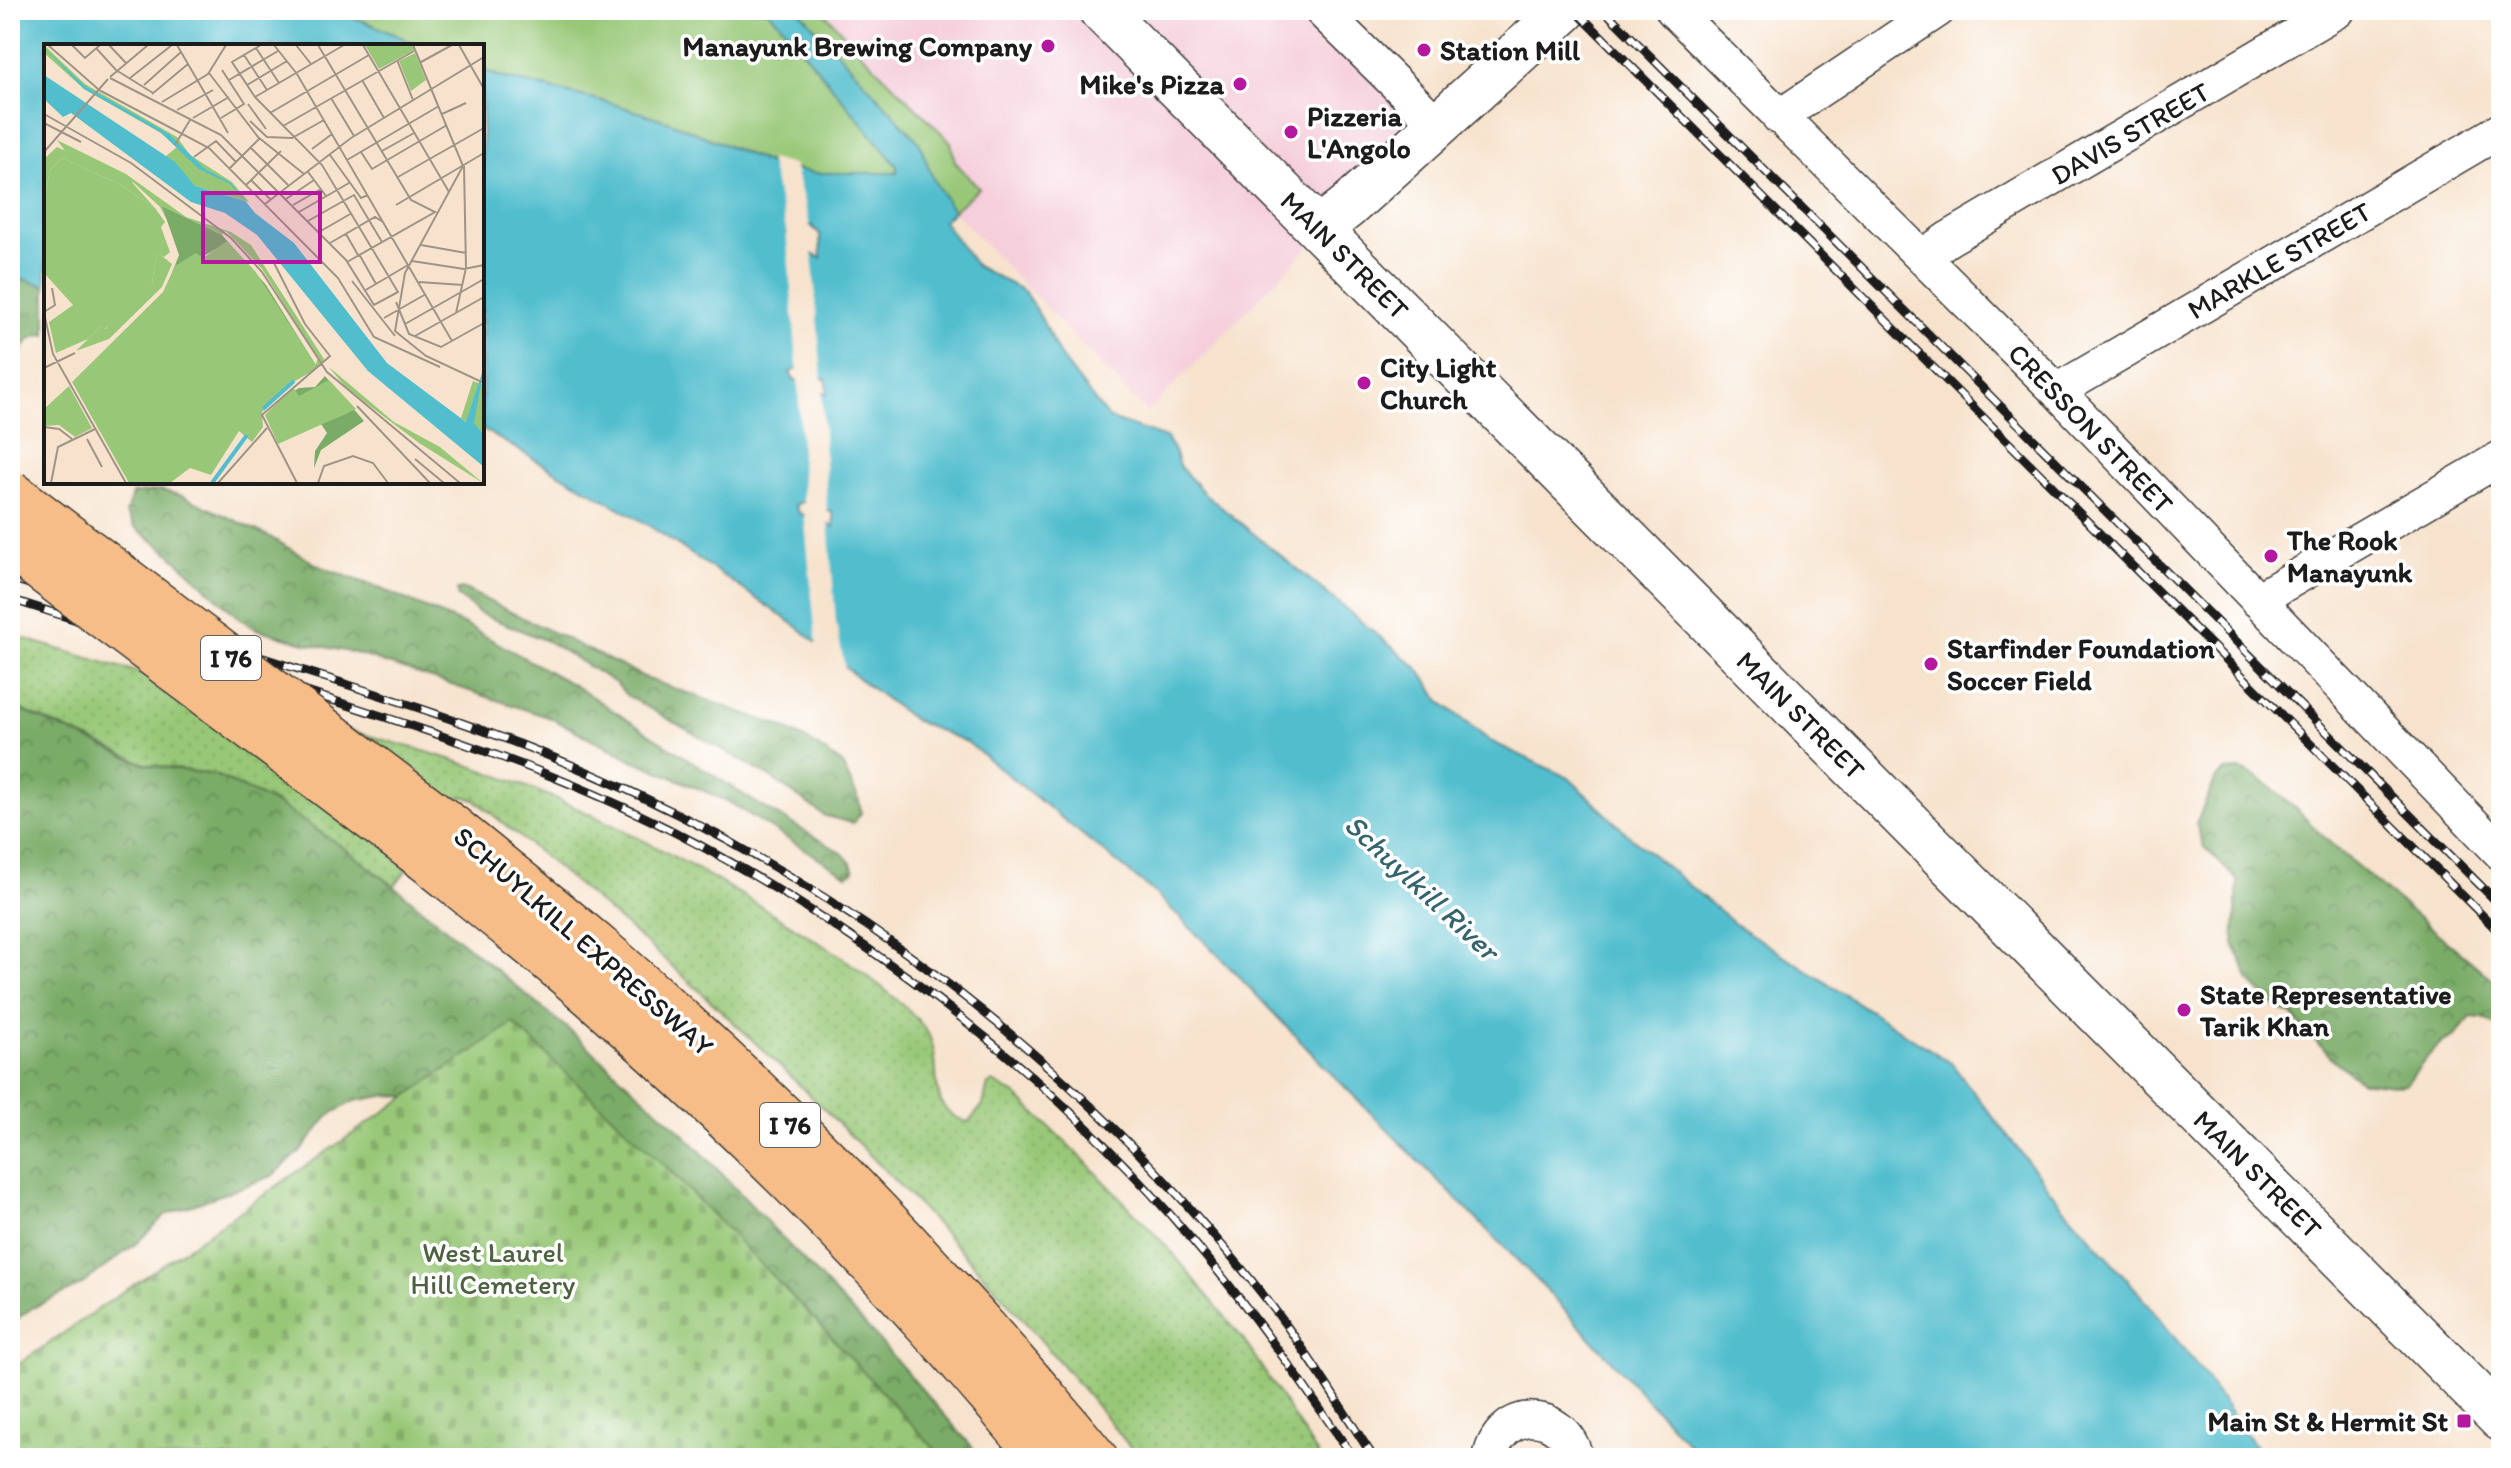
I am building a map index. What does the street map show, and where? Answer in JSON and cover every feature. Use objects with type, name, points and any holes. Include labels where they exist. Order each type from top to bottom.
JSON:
[{"type":"highway","name":"SCHUYLKILL EXPRESSWAY","points":[[10,492],[438,842],[593,997],[719,1112],[884,1279],[1042,1458]]},
{"type":"highway","name":"SCHUYLKILL EXPRESSWAY","points":[[10,546],[438,842],[601,949],[732,1069],[860,1194],[951,1289],[1095,1458]]},
{"type":"street","name":"MAIN STREET","points":[[1101,10],[2501,1419]]},
{"type":"street","points":[[1321,10],[1437,124]]},
{"type":"street","points":[[1319,229],[1565,10]]},
{"type":"street","name":"CRESSON STREET","points":[[1673,10],[2057,391],[2257,600],[2489,820],[2501,853]]},
{"type":"street","points":[[1779,117],[1938,10]]},
{"type":"street","name":"DAVIS STREET","points":[[1922,257],[2338,10]]},
{"type":"street","name":"MARKLE STREET","points":[[2057,391],[2501,130]]},
{"type":"street","points":[[2257,600],[2501,458]]},
{"type":"street","points":[[1490,1458],[1500,1434],[1512,1424],[1541,1420],[1554,1424],[1565,1433],[1573,1444],[1576,1458]]},
{"type":"shaded area","points":[[822,10],[1314,10],[1428,125],[1147,413],[953,211],[979,188],[955,162],[951,142]]},
{"type":"green space","points":[[322,10],[822,10],[951,142],[955,162],[979,188],[953,211],[913,176],[897,173],[814,173],[768,163],[670,122],[607,102],[484,71],[484,44],[416,44],[364,21]]},
{"type":"green space","points":[[10,275],[44,285],[44,335],[31,338],[10,376]]},
{"type":"green space","points":[[160,490],[183,496],[268,536],[321,567],[465,625],[577,687],[755,802],[842,853],[854,871],[847,875],[727,801],[633,760],[551,718],[355,653],[257,629],[239,618],[169,553],[135,527],[126,513],[132,494]]},
{"type":"green space","points":[[464,589],[648,679],[780,726],[814,744],[842,764],[859,800],[861,813],[853,823],[825,816],[770,777],[626,695],[617,684],[547,641],[481,614],[457,596],[457,590]]},
{"type":"green space","points":[[10,634],[416,749],[532,789],[662,850],[837,954],[899,1002],[924,1028],[934,1051],[940,1100],[945,1109],[969,1122],[983,1105],[988,1084],[993,1082],[1016,1095],[1087,1163],[1171,1251],[1244,1340],[1320,1458],[1139,1458],[977,1268],[804,1089],[657,953],[475,800],[463,796],[394,886],[277,804],[215,775],[145,764],[10,705]]},
{"type":"green space","points":[[10,705],[144,764],[215,775],[277,804],[394,886],[568,1029],[685,1135],[876,1337],[982,1458],[747,1458],[428,1097],[388,1095],[354,1101],[328,1116],[301,1151],[272,1176],[165,1215],[138,1242],[81,1285],[32,1308],[10,1324]]},
{"type":"green space","points":[[2240,770],[2278,793],[2335,847],[2494,981],[2501,989],[2501,1028],[2483,1018],[2471,1017],[2455,1036],[2429,1055],[2406,1084],[2361,1082],[2334,1060],[2292,1015],[2276,1007],[2250,982],[2234,943],[2238,881],[2204,847],[2196,824],[2216,778],[2226,771]]},
{"type":"green space","name":"West Laurel Hill Cemetery","points":[[513,1023],[664,1165],[820,1325],[943,1458],[10,1458],[10,1370]]},
{"type":"water","points":[[10,10],[322,10],[363,21],[416,44],[44,44],[44,285],[10,275]]},
{"type":"water","name":"Schuylkill River","points":[[767,10],[799,10],[919,142],[933,179],[953,211],[943,221],[976,266],[1024,291],[1060,356],[1108,418],[1166,438],[1179,466],[1205,494],[1419,669],[1441,702],[1490,741],[1569,778],[1626,833],[1735,924],[1951,1063],[2060,1203],[2139,1293],[2199,1368],[2267,1458],[1701,1458],[1537,1280],[1155,893],[967,742],[914,720],[799,628],[715,570],[642,521],[484,430],[484,71],[607,102],[670,122],[768,163],[814,173],[897,173],[897,166]],"holes":[[[811,225],[820,235],[821,258],[793,246],[786,234]],[[798,369],[827,380],[827,394],[793,379],[790,372]],[[804,501],[833,513],[834,527],[799,513],[795,505]]]},
{"type":"pier","points":[[769,159],[794,165],[809,222],[810,230],[791,236],[796,243],[812,250],[822,382],[798,373],[786,229]]},
{"type":"pier","points":[[798,377],[822,388],[827,515],[803,506]]},
{"type":"pier","points":[[804,511],[828,521],[836,623],[846,673],[817,649]]},
{"type":"railway","points":[[1575,10],[2501,934]]},
{"type":"railway","points":[[1604,10],[2501,906]]},
{"type":"railway","points":[[10,578],[406,704],[548,755],[667,809],[827,899],[904,951],[977,1007],[1048,1066],[1115,1129],[1179,1196],[1261,1292],[1309,1358],[1374,1458]]},
{"type":"railway","points":[[10,599],[394,720],[538,771],[658,824],[743,869],[827,921],[908,977],[986,1038],[1060,1103],[1129,1170],[1235,1293],[1354,1458]]},
{"type":"place","name":"Manayunk Brewing Company","points":[[1048,46]]},
{"type":"place","name":"Station Mill","points":[[1424,50]]},
{"type":"place","name":"Mike's Pizza","points":[[1240,84]]},
{"type":"place","name":"Pizzeria L'Angolo","points":[[1291,132]]},
{"type":"place","name":"City Light Church","points":[[1364,383]]},
{"type":"place","name":"The Rook Manayunk","points":[[2271,556]]},
{"type":"place","name":"Starfinder Foundation Soccer Field","points":[[1931,664]]},
{"type":"place","name":"State Representative Tarik Khan","points":[[2184,1010]]},
{"type":"place","name":"Main St & Hermit St","points":[[2464,1421]]}]
